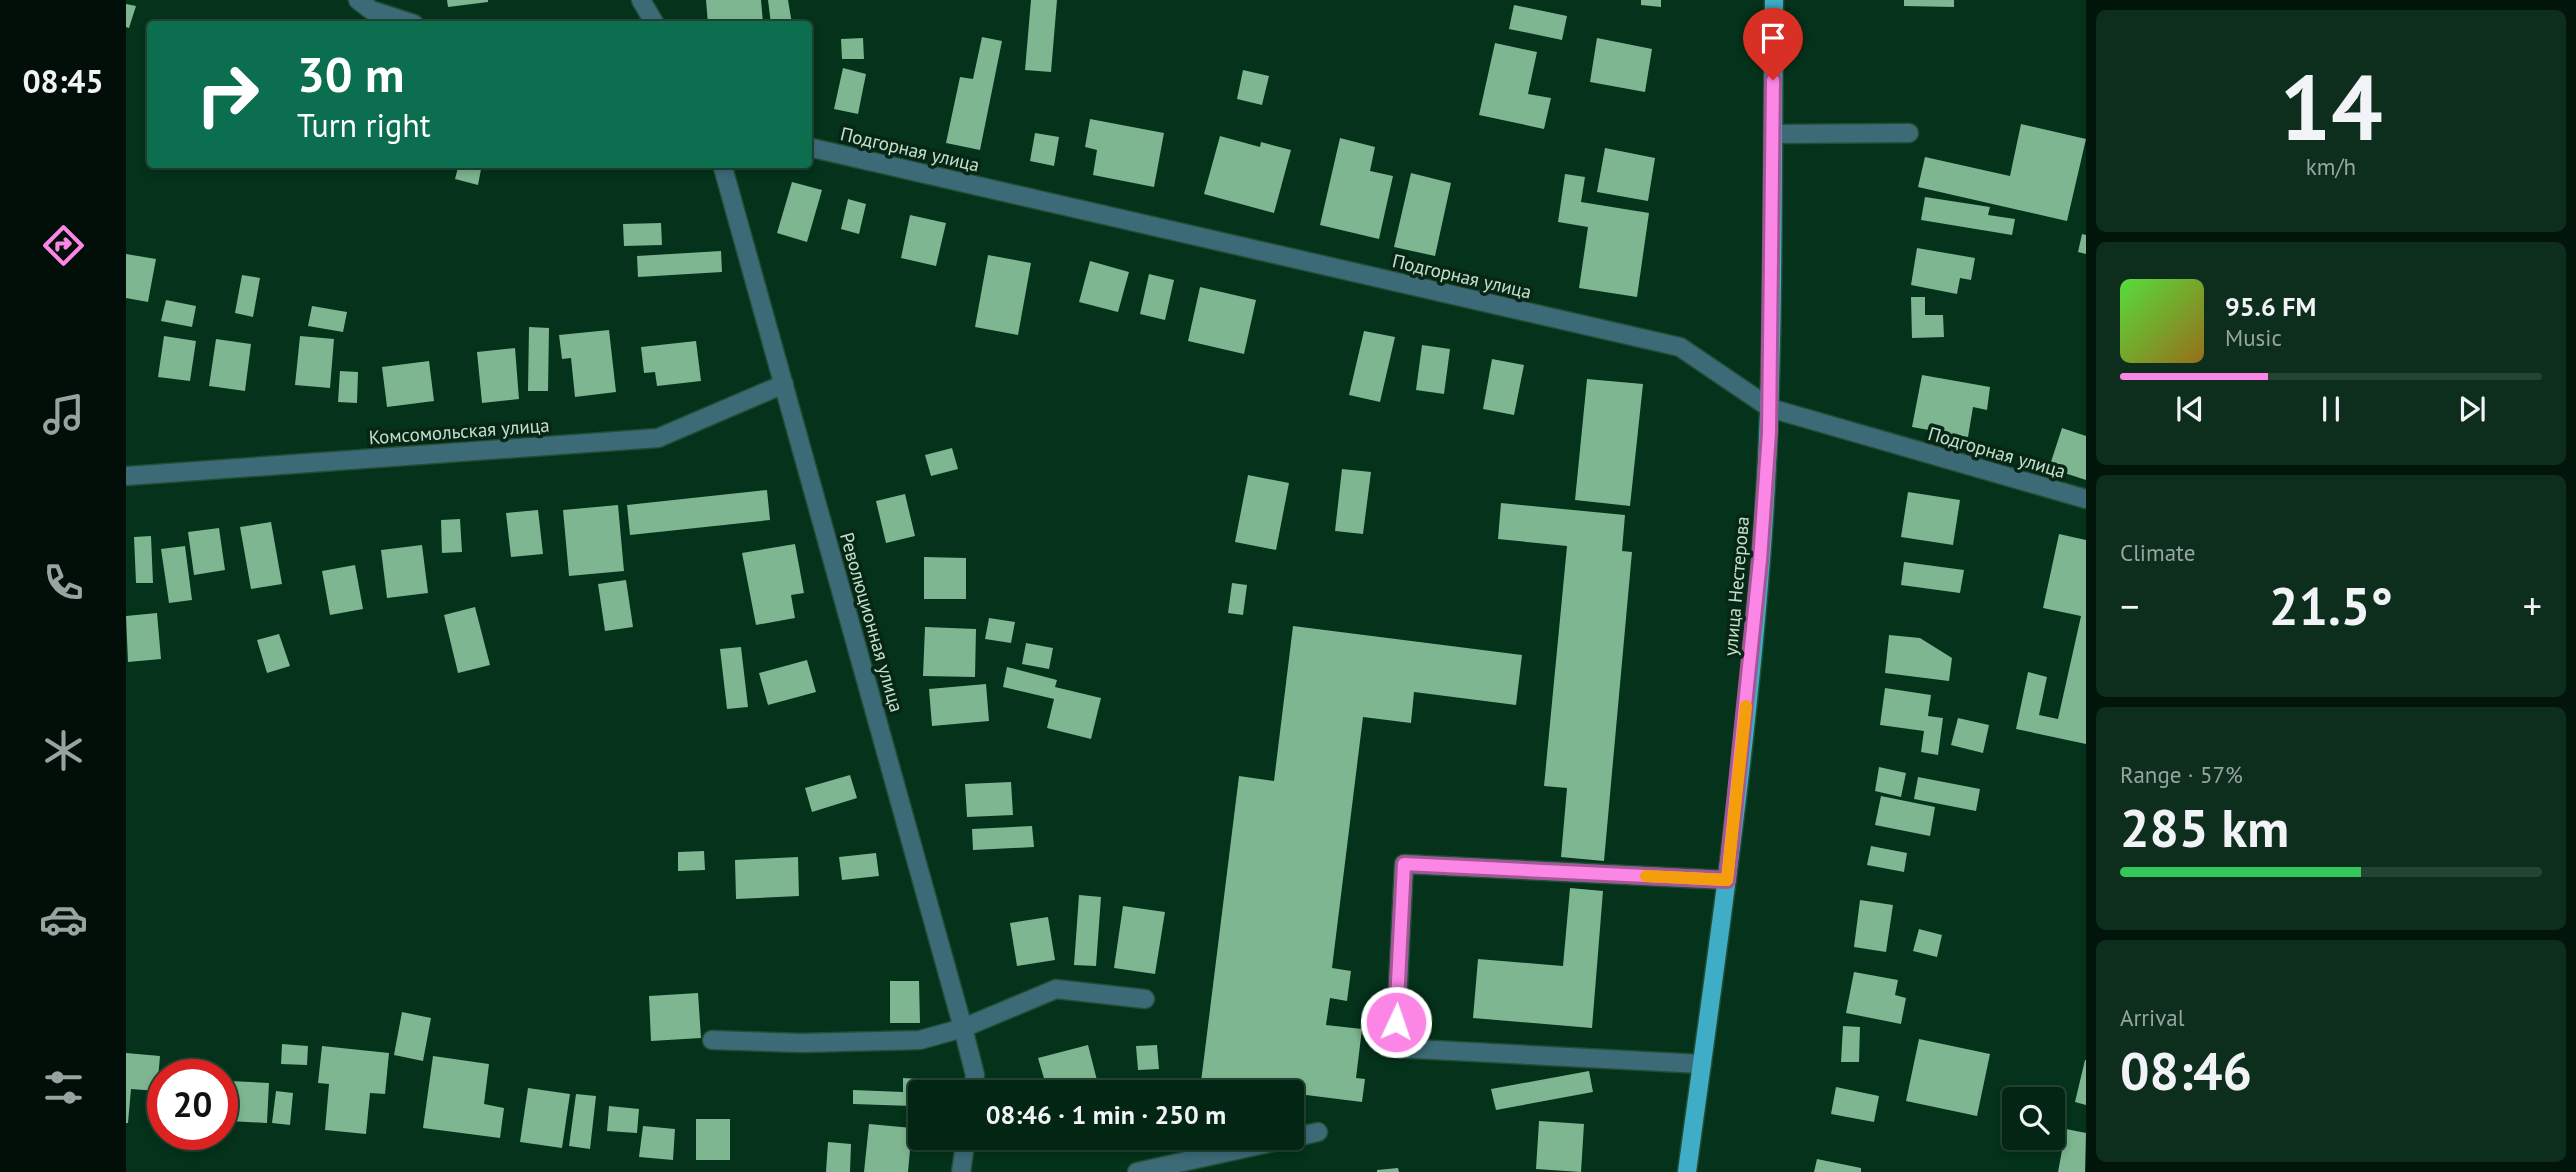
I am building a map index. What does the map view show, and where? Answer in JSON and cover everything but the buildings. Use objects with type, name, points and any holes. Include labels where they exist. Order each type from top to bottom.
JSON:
[{"type":"main road","name":"улица Нестерова","points":[[1687,1172],[1727,880],[1760,560],[1770,408],[1774,0]]},
{"type":"street","points":[[358,0],[371,10],[405,21]]},
{"type":"street","points":[[641,0],[652,21]]},
{"type":"street","points":[[1773,134],[1909,133]]},
{"type":"street","name":"Подгорная улица","points":[[812,148],[1680,348],[1770,408],[2086,499]]},
{"type":"street","name":"Революционная улица","points":[[723,168],[963,1028],[974,1080]]},
{"type":"street","name":"Комсомольская улица","points":[[126,476],[658,438],[784,384]]},
{"type":"street","points":[[1702,1064],[1395,1048],[1404,864],[1727,880]]},
{"type":"street","points":[[712,1040],[802,1043],[920,1040],[963,1028],[1056,989],[1145,999]]},
{"type":"street","points":[[1137,1172],[1318,1132]]},
{"type":"street","points":[[961,1172],[964,1150]]},
{"type":"slow traffic","points":[[1646,876],[1727,880],[1746,706]]},
{"type":"route","points":[[1396,1022],[1404,864],[1727,880],[1763,535],[1769,433],[1773,80]]}]
